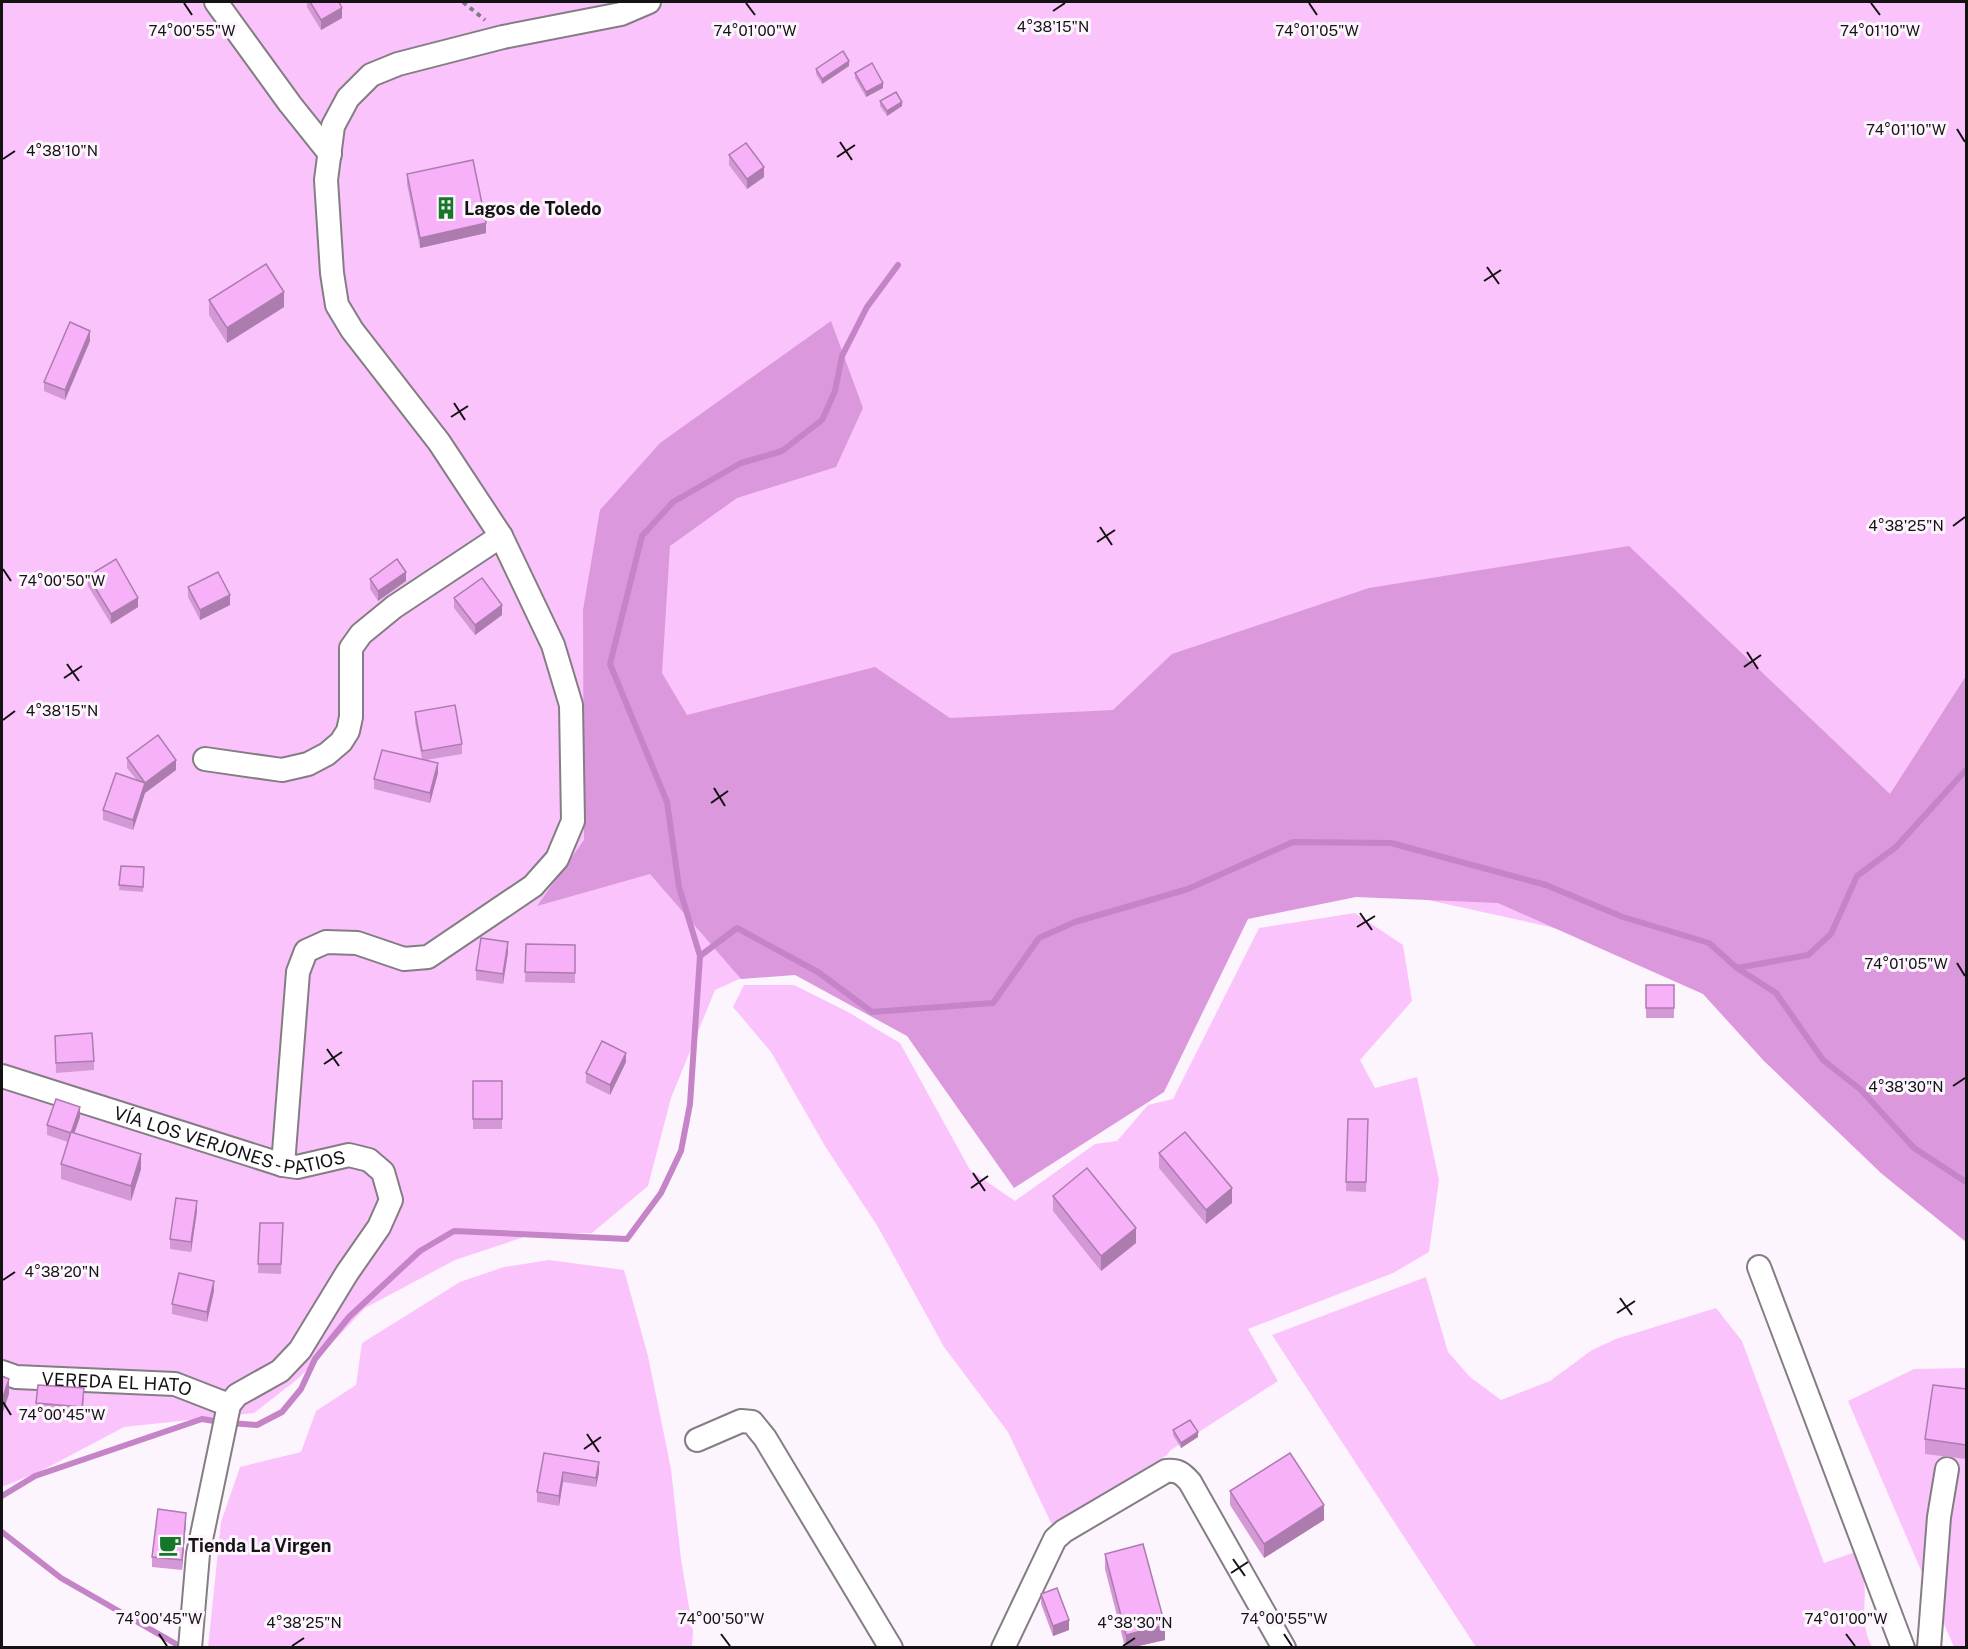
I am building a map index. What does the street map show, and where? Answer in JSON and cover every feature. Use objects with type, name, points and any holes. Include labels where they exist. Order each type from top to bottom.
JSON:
[{"type":"street","points":[[216,2],[290,104],[330,154]]},
{"type":"street","points":[[283,1165],[298,972],[306,951],[326,942],[357,943],[405,959],[428,957],[533,886],[558,859],[573,820],[571,705],[553,645],[501,536],[439,442],[352,330],[337,305],[332,273],[326,180],[333,126],[348,98],[371,75],[398,64],[503,37],[621,14],[649,2]]},
{"type":"street","points":[[205,759],[282,770],[308,764],[327,754],[341,742],[348,731],[351,717],[351,648],[361,634],[394,607],[501,536]]},
{"type":"street","name":"VÍA LOS VERJONES - PATIOS","points":[[2,1076],[283,1165],[297,1167],[349,1155],[369,1160],[383,1172],[391,1200],[380,1227],[347,1272],[300,1350],[280,1371],[237,1395],[226,1418]]},
{"type":"street","points":[[1759,1267],[1904,1647]]},
{"type":"street","name":"VEREDA EL HATO","points":[[2,1372],[16,1377],[175,1384],[226,1418]]},
{"type":"street","points":[[190,1647],[198,1554],[226,1418]]},
{"type":"street","points":[[697,1440],[741,1421],[752,1422],[765,1438],[891,1647]]},
{"type":"street","points":[[1929,1647],[1939,1517],[1947,1469]]},
{"type":"street","points":[[1003,1647],[1055,1539],[1133,1490],[1166,1471],[1172,1470],[1182,1473],[1190,1482],[1284,1647]]},
{"type":"shaded area","points":[[2,2],[1966,2],[1966,779],[1717,974],[1546,926],[1382,890],[772,964],[715,990],[671,1098],[648,1186],[592,1233],[533,1234],[455,1260],[365,1308],[299,1378],[254,1413],[124,1427],[41,1471],[2,1487]]},
{"type":"shaded area","points":[[831,321],[863,408],[836,467],[737,498],[670,546],[662,673],[687,715],[875,667],[950,718],[1113,710],[1172,654],[1369,588],[1629,546],[1890,794],[1966,676],[1966,1242],[1882,1174],[1764,1061],[1703,994],[1498,903],[1356,897],[1248,919],[1164,1092],[1014,1188],[907,1036],[795,975],[741,979],[650,874],[537,906],[584,840],[583,610],[600,510],[660,443]]},
{"type":"shaded area","points":[[1355,913],[1403,945],[1412,1001],[1360,1060],[1375,1088],[1417,1077],[1439,1180],[1429,1252],[1393,1273],[1248,1329],[1278,1381],[1171,1450],[1167,1455],[1052,1525],[1008,1432],[944,1347],[878,1227],[825,1146],[771,1052],[733,1007],[744,985],[794,985],[848,1012],[900,1043],[970,1170],[1015,1201],[1095,1144],[1117,1141],[1148,1105],[1173,1099],[1259,928]]},
{"type":"shaded area","points":[[549,1260],[624,1270],[648,1356],[671,1469],[681,1559],[693,1631],[692,1647],[208,1648],[221,1522],[240,1467],[301,1452],[316,1411],[356,1385],[362,1343],[460,1282],[504,1267]]},
{"type":"shaded area","points":[[1426,1277],[1448,1352],[1470,1377],[1501,1400],[1550,1381],[1592,1350],[1616,1339],[1716,1308],[1742,1341],[1824,1563],[1855,1552],[1862,1569],[1866,1629],[1872,1647],[1476,1647],[1272,1335]]},
{"type":"shaded area","points":[[1966,1368],[1966,1647],[1954,1647],[1848,1401],[1914,1369]]},
{"type":"building","points":[[310,2],[339,2],[342,8],[321,20]]},
{"type":"building","points":[[843,51],[849,61],[822,79],[816,69]]},
{"type":"building","points":[[872,63],[883,83],[866,92],[855,73]]},
{"type":"building","points":[[896,92],[902,102],[887,111],[880,101]]},
{"type":"building","points":[[746,143],[764,167],[747,179],[729,155]]},
{"type":"building","name":"Lagos de Toledo","points":[[473,160],[486,223],[420,238],[407,174]]},
{"type":"building","points":[[266,264],[284,292],[227,328],[209,300]]},
{"type":"building","points":[[70,322],[90,331],[65,390],[44,382]]},
{"type":"building","points":[[116,559],[138,598],[111,614],[88,576]]},
{"type":"building","points":[[397,559],[406,572],[378,591],[370,579]]},
{"type":"building","points":[[218,572],[230,595],[200,610],[188,587]]},
{"type":"building","points":[[482,578],[502,605],[475,625],[454,598]]},
{"type":"building","points":[[455,705],[462,744],[422,751],[415,712]]},
{"type":"building","points":[[158,735],[176,760],[145,783],[127,758]]},
{"type":"building","points":[[382,750],[438,763],[430,793],[374,779]]},
{"type":"building","points":[[116,773],[145,783],[133,820],[103,810]]},
{"type":"building","points":[[121,866],[144,867],[143,887],[119,885]]},
{"type":"building","points":[[481,938],[508,942],[503,974],[476,970]]},
{"type":"building","points":[[526,944],[575,945],[575,973],[525,972]]},
{"type":"building","points":[[1646,985],[1674,985],[1674,1008],[1646,1008]]},
{"type":"building","points":[[92,1033],[94,1061],[56,1063],[55,1036]]},
{"type":"building","points":[[602,1041],[626,1053],[610,1085],[586,1073]]},
{"type":"building","points":[[473,1081],[502,1081],[502,1119],[473,1119]]},
{"type":"building","points":[[56,1099],[80,1107],[71,1133],[47,1125]]},
{"type":"building","points":[[1348,1119],[1368,1119],[1366,1182],[1346,1182]]},
{"type":"building","points":[[71,1132],[141,1154],[131,1186],[61,1164]]},
{"type":"building","points":[[1185,1132],[1232,1188],[1206,1210],[1159,1153]]},
{"type":"building","points":[[1087,1168],[1136,1228],[1101,1256],[1053,1196]]},
{"type":"building","points":[[176,1198],[197,1201],[191,1242],[170,1239]]},
{"type":"building","points":[[260,1223],[283,1223],[281,1264],[258,1264]]},
{"type":"building","points":[[179,1273],[214,1281],[207,1312],[172,1304]]},
{"type":"building","points":[[2,1376],[9,1379],[2,1400]]},
{"type":"building","points":[[38,1385],[84,1388],[82,1407],[36,1403]]},
{"type":"building","points":[[1933,1385],[1966,1389],[1966,1445],[1925,1439]]},
{"type":"building","points":[[1190,1420],[1198,1432],[1181,1443],[1173,1430]]},
{"type":"building","points":[[544,1453],[599,1462],[596,1478],[563,1472],[559,1496],[537,1492]]},
{"type":"building","points":[[1290,1453],[1324,1505],[1264,1544],[1230,1491]]},
{"type":"building","name":"Tienda La Virgen","points":[[158,1509],[186,1513],[182,1560],[152,1557]]},
{"type":"building","points":[[1143,1544],[1165,1625],[1126,1635],[1105,1554]]},
{"type":"building","points":[[1057,1588],[1069,1620],[1053,1626],[1041,1594]]},
{"type":"waterway","points":[[230,1423],[257,1425],[282,1412],[301,1389],[315,1359],[349,1317],[420,1251],[454,1231],[627,1239],[661,1193],[681,1151],[690,1104],[700,956],[679,887],[667,802],[610,664],[642,536],[673,502],[741,463],[782,451],[822,420],[835,391],[842,356],[867,307],[898,265]]},
{"type":"waterway","points":[[1737,968],[1808,955],[1831,934],[1857,876],[1896,847],[1966,770]]},
{"type":"waterway","points":[[700,956],[737,928],[818,972],[872,1012],[993,1003],[1039,938],[1075,922],[1188,889],[1293,842],[1391,843],[1546,885],[1623,917],[1709,943],[1737,968],[1776,993],[1823,1060],[1861,1090],[1914,1148],[1966,1182]]},
{"type":"waterway","points":[[2,1496],[35,1476],[202,1419],[220,1422]]},
{"type":"waterway","points":[[2,1532],[61,1578],[176,1644]]},
{"type":"place","name":"Lagos de Toledo","points":[[446,208]]},
{"type":"place","name":"Tienda La Virgen","points":[[170,1545]]}]
